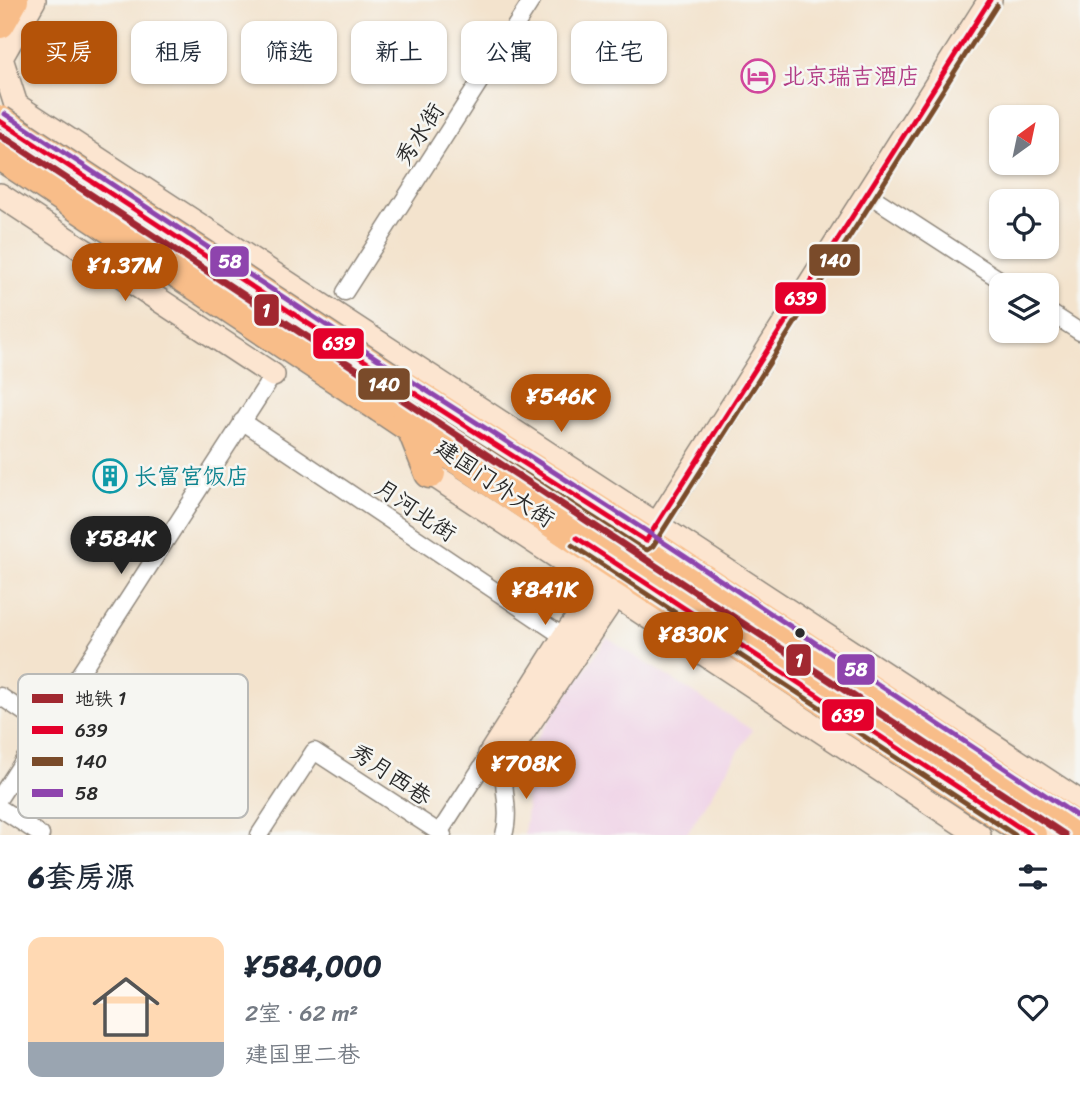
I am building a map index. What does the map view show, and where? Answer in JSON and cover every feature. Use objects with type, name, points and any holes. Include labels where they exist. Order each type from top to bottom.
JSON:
[{"type":"highway","points":[[0,23],[13,0]]},
{"type":"highway","name":"建国门外大街","points":[[16,114],[394,380],[652,532],[1074,814]]},
{"type":"highway","name":"建国门外大街","points":[[0,155],[412,428],[615,579],[1031,835]]},
{"type":"highway","points":[[412,428],[430,473]]},
{"type":"street","points":[[0,144],[19,121],[1,55],[34,0]]},
{"type":"street","name":"秀水街","points":[[345,292],[532,0]]},
{"type":"street","points":[[499,754],[564,638],[652,532],[990,0]]},
{"type":"street","points":[[0,127],[16,114]]},
{"type":"street","name":"建国门外大街","points":[[16,114],[652,532]]},
{"type":"street","points":[[868,194],[990,273]]},
{"type":"street","points":[[0,195],[273,375],[80,674]]},
{"type":"street","points":[[1059,318],[1080,332]]},
{"type":"street","name":"月河北街","points":[[242,421],[564,638]]},
{"type":"street","name":"建国门外大街","points":[[430,473],[615,579],[979,835]]},
{"type":"street","points":[[441,834],[499,754],[615,579]]},
{"type":"street","points":[[0,696],[18,708]]},
{"type":"street","name":"秀月西巷","points":[[259,835],[314,751],[441,834]]},
{"type":"street","points":[[499,754],[504,764],[509,818],[504,835]]},
{"type":"street","points":[[0,797],[18,770]]},
{"type":"street","points":[[0,808],[41,835]]},
{"type":"street","points":[[1040,835],[1074,814]]},
{"type":"shaded area","points":[[607,638],[752,730],[686,835],[524,835],[527,809],[522,759]]},
{"type":"metro line","name":"1","points":[[0,135],[1065,835]]},
{"type":"transit line","name":"639","points":[[0,121],[394,380],[646,541],[990,0]]},
{"type":"transit line","name":"140","points":[[0,131],[389,387],[647,550],[653,546],[997,5]]},
{"type":"transit line","name":"58","points":[[5,114],[399,373],[651,534],[1080,818]]},
{"type":"transit line","name":"639","points":[[577,538],[1031,835]]},
{"type":"transit line","name":"140","points":[[572,545],[1015,835]]},
{"type":"place","name":"北京瑞吉酒店","points":[[758,76]]},
{"type":"place","name":"长富宫饭店","points":[[110,476]]}]
